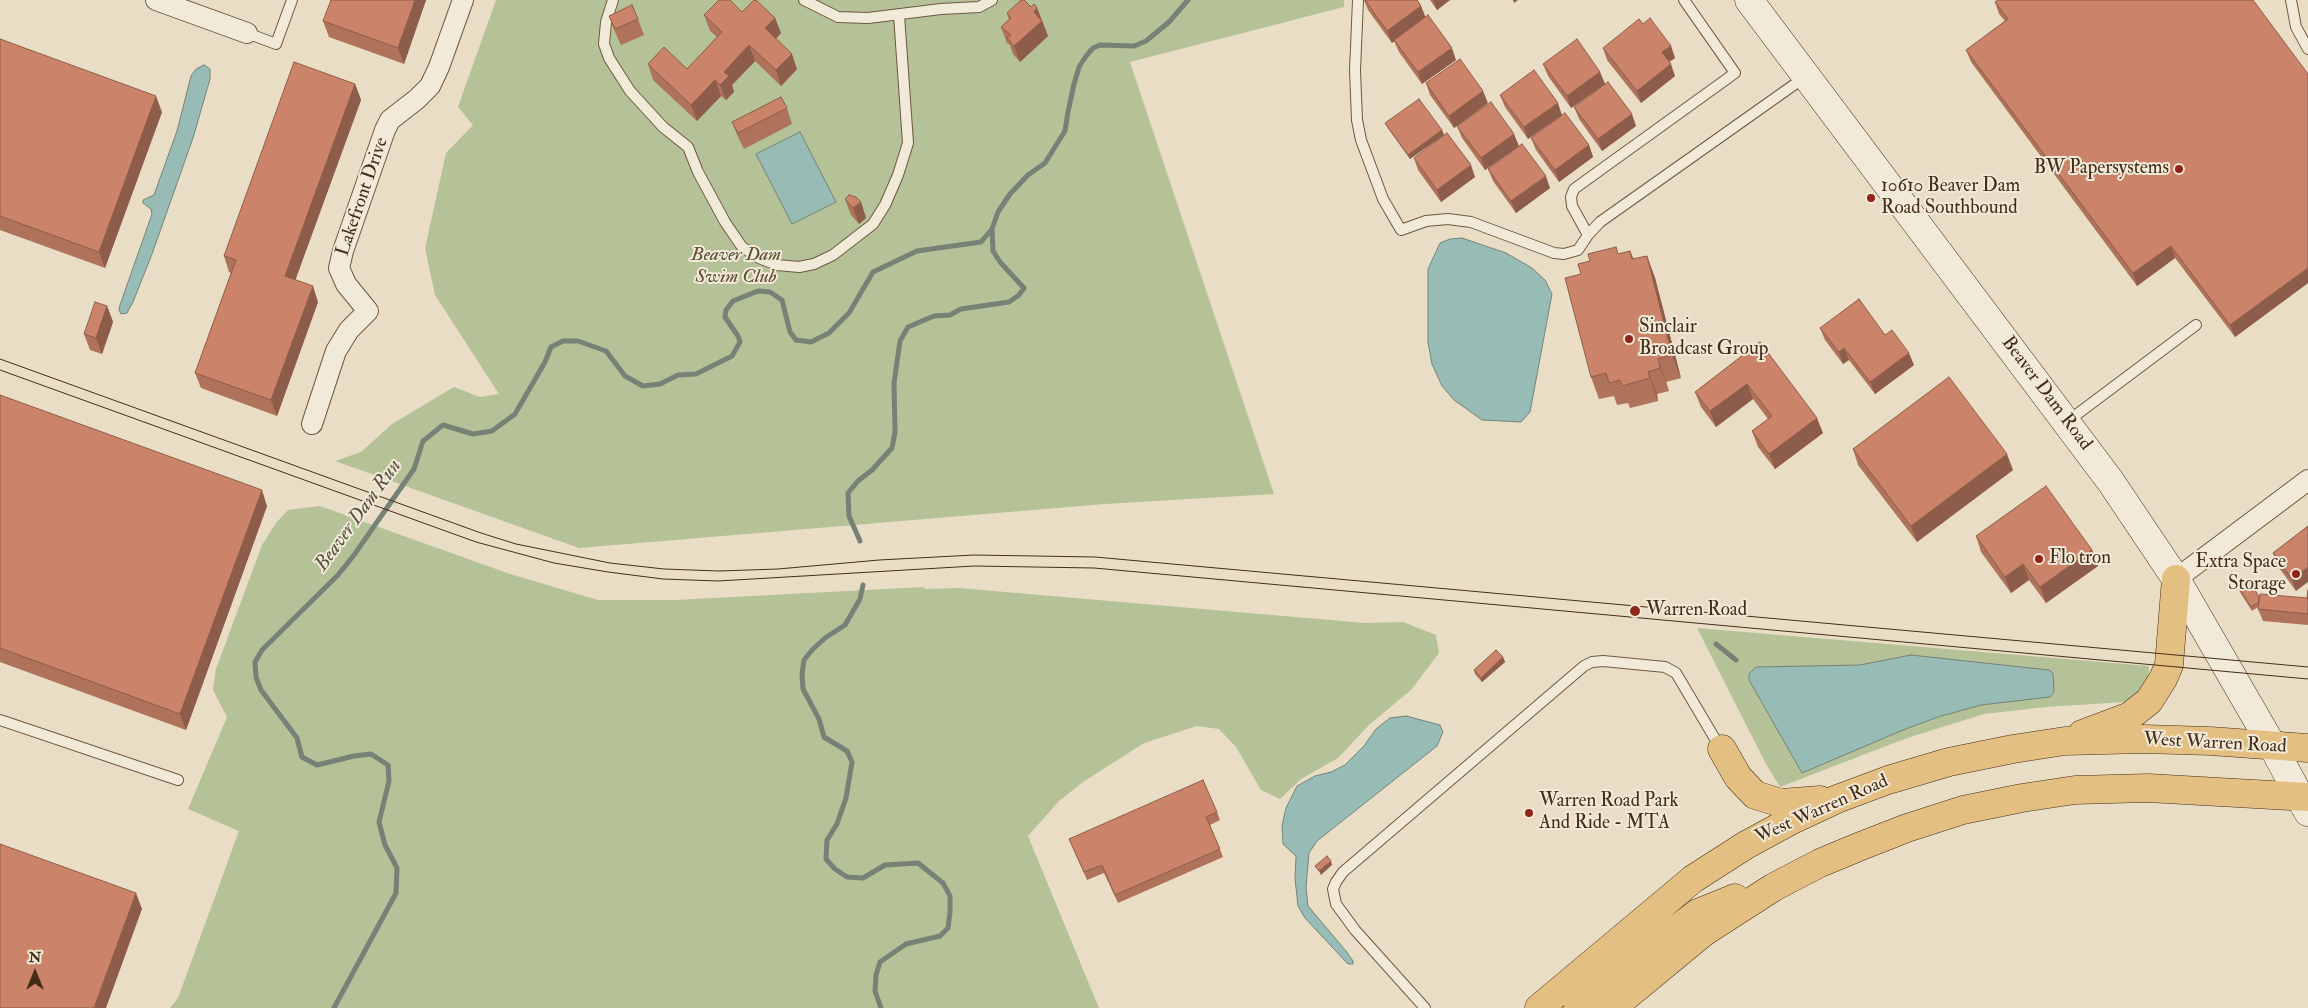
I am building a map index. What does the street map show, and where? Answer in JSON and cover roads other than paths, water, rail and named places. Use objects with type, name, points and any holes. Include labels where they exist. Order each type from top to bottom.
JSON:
[{"type":"main road","name":"Beaver Dam Road","points":[[1749,0],[2112,482],[2176,578],[2305,802]]},
{"type":"main road","points":[[2065,741],[2130,716],[2149,701],[2164,680],[2169,665],[2176,578]]},
{"type":"main road","name":"West Warren Road","points":[[1538,1008],[1693,879],[1746,845],[1837,799],[1888,780],[1949,762],[2065,741],[2144,739],[2210,741],[2308,748]]},
{"type":"main road","points":[[1722,750],[1738,777],[1755,795],[1781,803],[1837,799]]},
{"type":"main road","points":[[1578,1008],[1625,968],[1698,913],[1908,828],[1963,810],[2075,790],[2175,789],[2305,802]]},
{"type":"main road","points":[[1612,1008],[1704,932],[1774,887],[1820,863]]},
{"type":"street","points":[[156,0],[247,33]]},
{"type":"street","name":"Lakefront Drive","points":[[312,424],[336,351],[349,330],[368,311],[346,284],[339,268],[342,251],[385,130],[390,120],[430,86],[439,67],[463,0]]},
{"type":"street","points":[[2176,578],[2308,480]]},
{"type":"lane","points":[[247,33],[276,44],[292,0]]},
{"type":"lane","points":[[613,0],[606,22],[604,44],[609,58],[630,91],[663,127],[688,147],[698,172],[725,222],[742,247],[759,258],[777,265],[799,267],[814,264],[833,255],[873,224],[885,205],[898,175],[908,143],[899,15]]},
{"type":"lane","points":[[804,0],[838,17],[868,18],[899,15],[944,4],[979,7],[992,0]]},
{"type":"lane","points":[[1358,0],[1355,70],[1357,120],[1361,140],[1383,199],[1401,230],[1426,221],[1448,219],[1471,222],[1554,253],[1564,254],[1578,250],[1600,222],[1806,76]]},
{"type":"lane","points":[[1588,235],[1572,206],[1571,197],[1574,189],[1735,73],[1684,0]]},
{"type":"lane","points":[[2291,0],[2296,28],[2308,49]]},
{"type":"lane","points":[[2067,422],[2196,325]]},
{"type":"lane","points":[[1425,1008],[1355,930],[1336,904],[1333,890],[1343,872],[1584,666],[1592,662],[1603,661],[1665,667],[1676,672],[1722,750]]},
{"type":"lane","points":[[0,720],[178,780]]},
{"type":"water","points":[[204,65],[210,69],[210,79],[193,138],[133,302],[127,313],[121,314],[119,310],[120,305],[152,214],[151,209],[143,203],[143,200],[154,195],[177,131],[191,76],[196,69]]},
{"type":"water","points":[[800,132],[836,202],[792,224],[756,154]]},
{"type":"water","points":[[1462,238],[1506,253],[1532,268],[1545,280],[1552,294],[1530,412],[1521,422],[1482,420],[1454,400],[1442,386],[1432,364],[1428,342],[1428,269],[1440,243],[1450,239]]},
{"type":"water","points":[[1911,655],[2049,670],[2053,673],[2054,692],[2050,697],[1981,705],[1938,717],[1802,773],[1749,680],[1749,674],[1756,667],[1860,665]]},
{"type":"water","points":[[1406,716],[1440,725],[1443,732],[1437,746],[1317,841],[1309,853],[1306,887],[1308,906],[1353,961],[1353,964],[1348,964],[1305,918],[1298,906],[1295,879],[1296,856],[1283,844],[1282,826],[1286,808],[1297,786],[1315,776],[1331,772],[1345,765],[1364,746],[1376,729],[1390,718]]},
{"type":"waterway","name":"Beaver Dam Run","points":[[334,1008],[396,893],[397,868],[385,845],[379,822],[389,781],[388,765],[371,754],[317,765],[302,757],[297,738],[261,690],[256,677],[255,662],[262,650],[338,575],[354,555],[414,469],[423,441],[443,425],[473,434],[492,431],[515,414],[545,362],[551,347],[563,341],[578,341],[606,351],[625,376],[643,386],[660,384],[678,375],[696,374],[732,356],[740,342],[725,317],[726,310],[733,301],[758,291],[770,292],[782,300],[790,332],[796,340],[811,342],[829,333],[849,313],[873,272],[917,251],[981,242],[992,229],[998,212],[1010,194],[1028,175],[1045,163],[1065,131],[1074,84],[1079,67],[1086,56],[1093,48],[1100,45],[1134,46],[1146,41],[1169,22],[1188,0]]},
{"type":"waterway","points":[[860,541],[849,516],[848,493],[892,448],[895,432],[894,383],[900,341],[908,327],[934,316],[950,315],[961,309],[1009,302],[1019,295],[1024,288],[1000,262],[993,251],[992,229]]},
{"type":"waterway","points":[[863,585],[860,599],[845,625],[825,638],[812,650],[804,660],[802,674],[803,689],[819,719],[824,737],[847,751],[852,762],[846,798],[837,824],[827,840],[826,859],[835,869],[847,877],[863,878],[885,865],[918,863],[943,883],[950,896],[948,928],[940,936],[906,944],[880,962],[876,975],[875,991],[881,1008]]},
{"type":"waterway","points":[[1716,644],[1736,660]]},
{"type":"tram line","points":[[0,359],[481,533],[516,544],[610,563],[664,569],[719,571],[778,569],[879,560],[974,555],[1095,557],[2308,667]]},
{"type":"tram line","points":[[0,370],[476,542],[554,563],[608,572],[663,579],[718,581],[974,566],[1094,568],[2308,679]]},
{"type":"place","name":"BW Papersystems","points":[[2179,169]]},
{"type":"place","name":"10610 Beaver Dam Road Southbound","points":[[1871,198]]},
{"type":"place","name":"Sinclair Broadcast Group","points":[[1629,339]]},
{"type":"place","name":"Flo tron","points":[[2039,559]]},
{"type":"place","name":"Extra Space Storage","points":[[2296,574]]},
{"type":"place","name":"Warren Road","points":[[1635,611]]},
{"type":"place","name":"Warren Road Park And Ride - MTA","points":[[1529,813]]},
{"type":"park label","name":"Beaver Dam Swim Club","points":[[736,267]]}]
